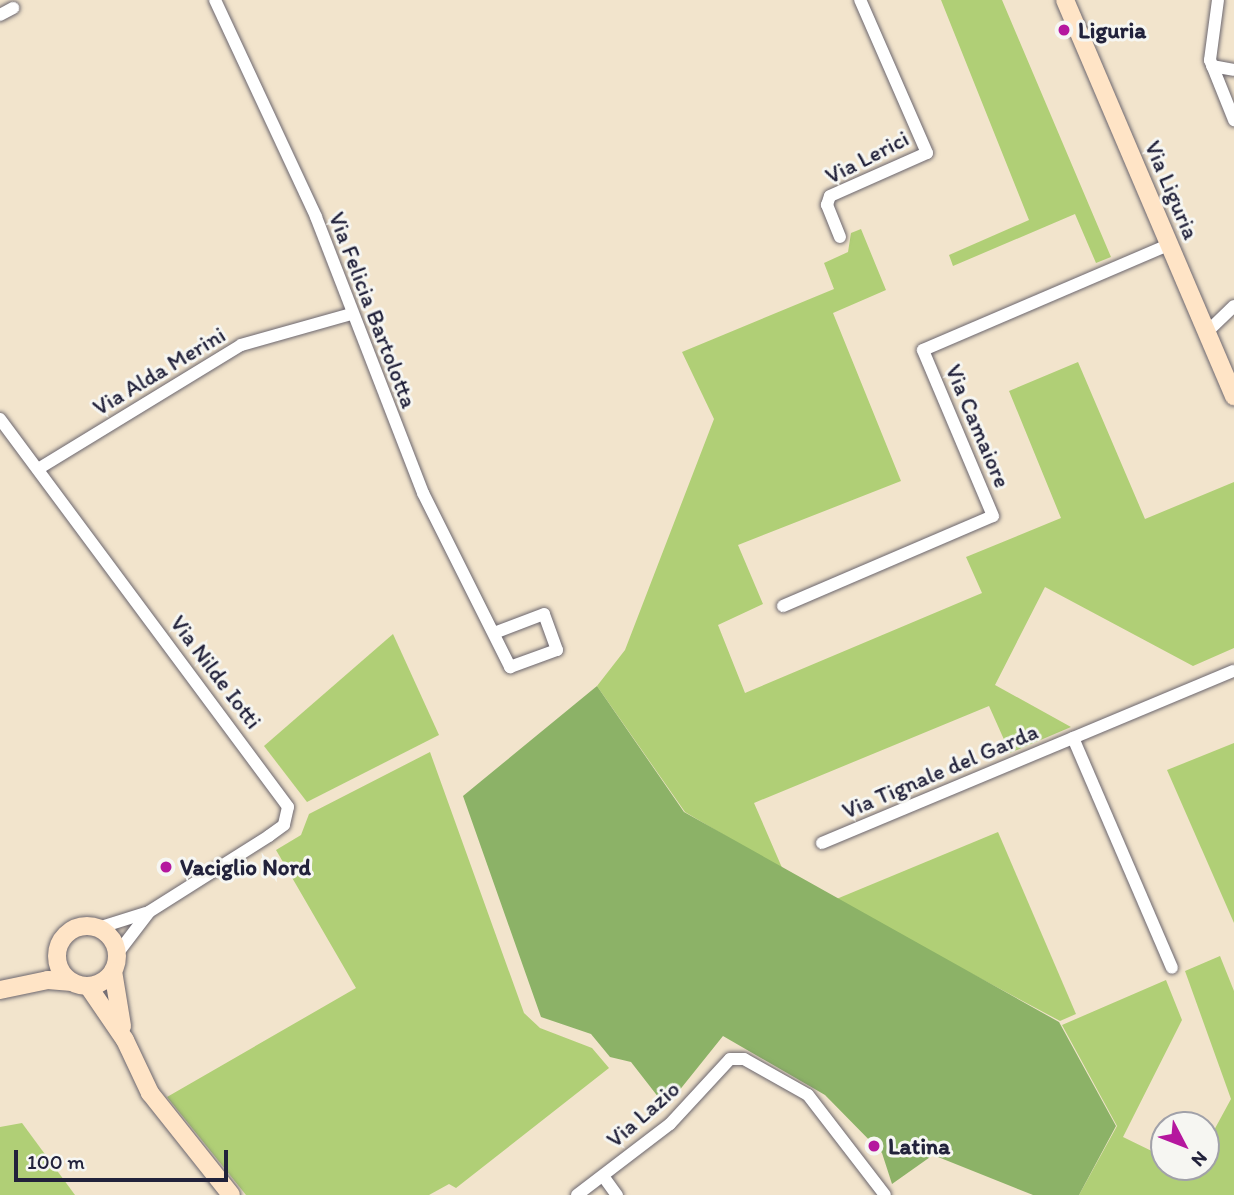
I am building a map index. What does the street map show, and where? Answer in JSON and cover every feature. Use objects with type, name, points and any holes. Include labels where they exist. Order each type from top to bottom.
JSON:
[{"type":"street","name":"Via Felicia Bartolotta","points":[[215,0],[316,217],[351,314],[423,494],[510,667],[557,650],[544,614],[494,634]]},
{"type":"street","name":"Via Lerici","points":[[840,237],[827,205],[830,196],[927,153],[860,0]]},
{"type":"street","name":"Via Liguria","points":[[1066,0],[1234,397]]},
{"type":"street","points":[[1218,0],[1212,66],[1234,120]]},
{"type":"street","points":[[0,15],[13,8]]},
{"type":"street","points":[[1212,66],[1234,70]]},
{"type":"street","name":"Via Camaiore","points":[[783,606],[993,516],[923,349],[1168,245]]},
{"type":"street","points":[[1206,333],[1234,306]]},
{"type":"street","name":"Via Alda Merini","points":[[38,470],[241,345],[351,314]]},
{"type":"street","name":"Via Nilde Iotti","points":[[0,419],[288,807],[284,825],[269,836],[149,912],[97,928]]},
{"type":"street","name":"Via Tignale del Garda","points":[[822,843],[1234,671]]},
{"type":"street","name":"Via Tignale del Garda","points":[[1073,738],[1172,968]]},
{"type":"street","name":"Via Nilde Iotti","points":[[115,963],[149,912]]},
{"type":"street","points":[[24,982],[76,928],[97,928],[112,940],[125,1040]]},
{"type":"street","points":[[58,948],[58,965],[80,984],[125,1040],[150,1093],[231,1195]]},
{"type":"street","points":[[0,990],[24,982],[80,984],[115,963]]},
{"type":"street","name":"Via Lazio","points":[[578,1195],[670,1124],[730,1059],[744,1059],[808,1095],[885,1195]]},
{"type":"street","points":[[603,1176],[617,1195]]},
{"type":"green space","points":[[941,0],[1002,0],[1111,257],[1096,263],[1075,214],[953,266],[949,255],[1029,220]]},
{"type":"green space","points":[[861,229],[886,290],[833,313],[901,481],[738,545],[763,604],[718,625],[745,693],[982,593],[966,557],[1061,518],[1009,391],[1078,362],[1145,519],[1234,482],[1234,648],[1193,666],[1045,587],[995,685],[1071,727],[1010,753],[989,706],[754,803],[783,870],[685,812],[597,686],[625,650],[714,419],[682,352],[834,289],[824,263],[848,252],[851,233]]},
{"type":"green space","points":[[393,634],[439,735],[307,802],[264,746]]},
{"type":"green space","points":[[597,686],[684,812],[1059,1022],[1116,1126],[1079,1195],[1033,1195],[933,1155],[892,1184],[882,1153],[825,1095],[723,1036],[666,1107],[631,1062],[610,1057],[591,1034],[541,1017],[463,796]]},
{"type":"green space","points":[[1234,743],[1234,923],[1167,770]]},
{"type":"green space","points":[[430,752],[524,1013],[540,1028],[592,1048],[609,1068],[456,1188],[449,1184],[429,1195],[246,1195],[167,1097],[356,988],[276,850],[301,835],[309,814]]},
{"type":"green space","points":[[998,832],[1076,1014],[1060,1021],[834,900]]},
{"type":"green space","points":[[1220,956],[1234,991],[1234,1195],[1079,1195],[1117,1126],[1062,1025],[1166,980],[1182,1020],[1123,1137],[1150,1150],[1150,1181],[1220,1181],[1220,1119],[1231,1099],[1185,971]]},
{"type":"green space","points":[[22,1123],[75,1195],[0,1195],[0,1127]]},
{"type":"place","name":"Liguria","points":[[1064,30]]},
{"type":"place","name":"Vaciglio Nord","points":[[166,867]]},
{"type":"place","name":"Latina","points":[[874,1146]]}]
